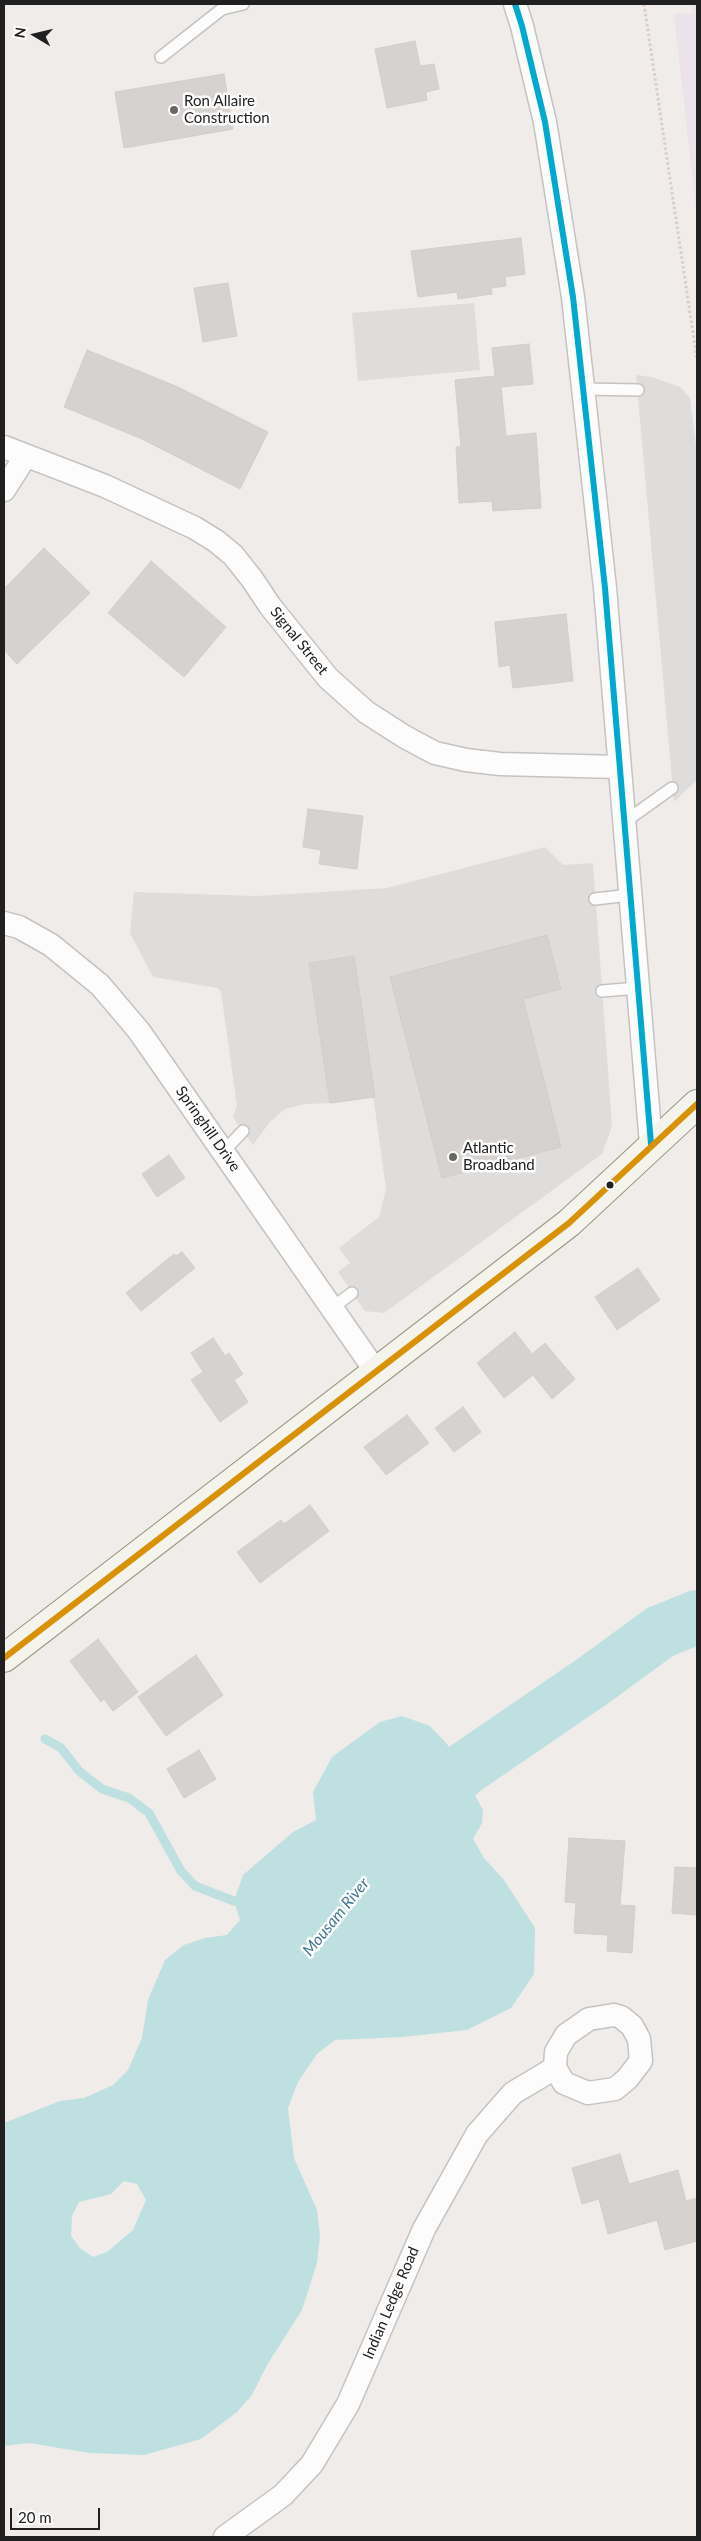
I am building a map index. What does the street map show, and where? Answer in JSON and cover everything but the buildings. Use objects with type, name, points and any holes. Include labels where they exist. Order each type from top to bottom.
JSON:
[{"type":"main road","points":[[4,1658],[569,1224],[651,1144],[697,1104]]},
{"type":"street","points":[[515,4],[546,122],[572,289],[584,389],[605,588],[651,1144]]},
{"type":"street","name":"Signal Street","points":[[4,447],[105,486],[195,528],[216,541],[233,555],[270,606],[328,678],[366,712],[435,753],[466,760],[500,764],[619,767]]},
{"type":"street","points":[[4,490],[26,457]]},
{"type":"street","name":"Springhill Drive","points":[[4,923],[19,927],[51,945],[100,985],[139,1030],[377,1373]]},
{"type":"street","name":"Indian Ledge Road","points":[[224,2537],[282,2495],[312,2464],[348,2404],[424,2229],[478,2134],[513,2093],[556,2068]]},
{"type":"lane","points":[[161,57],[222,9],[243,4]]},
{"type":"lane","points":[[584,389],[638,390]]},
{"type":"lane","points":[[624,823],[672,788]]},
{"type":"lane","points":[[595,899],[630,895]]},
{"type":"lane","points":[[602,991],[638,988]]},
{"type":"lane","points":[[224,1151],[244,1131]]},
{"type":"lane","points":[[332,1308],[352,1293]]},
{"type":"path","points":[[644,4],[697,360]]},
{"type":"shaded area","points":[[692,4],[697,4],[697,219],[674,14],[693,13]]},
{"type":"shaded area","points":[[474,303],[480,370],[358,381],[352,313]]},
{"type":"shaded area","points":[[636,375],[652,377],[680,387],[690,398],[697,453],[697,780],[674,802]]},
{"type":"shaded area","points":[[545,847],[563,865],[593,863],[612,1126],[602,1154],[384,1313],[365,1311],[338,1272],[350,1263],[339,1248],[379,1217],[386,1189],[354,957],[309,963],[330,1103],[305,1104],[285,1109],[269,1123],[253,1145],[233,1117],[237,1106],[221,992],[218,988],[153,977],[130,933],[134,892],[257,896],[387,888]]},
{"type":"water","points":[[402,1716],[430,1726],[447,1744],[483,1810],[482,1823],[473,1839],[484,1858],[504,1880],[535,1928],[534,1974],[511,2008],[467,2030],[402,2037],[335,2040],[317,2054],[298,2082],[288,2108],[294,2158],[317,2210],[320,2235],[317,2263],[302,2310],[267,2365],[252,2395],[237,2412],[201,2439],[144,2455],[89,2453],[29,2443],[4,2446],[4,2123],[60,2101],[84,2098],[113,2085],[128,2070],[142,2038],[148,2000],[165,1960],[184,1945],[205,1938],[227,1935],[240,1920],[234,1901],[243,1875],[293,1832],[316,1820],[313,1792],[332,1757],[380,1722]],"holes":[[[124,2181],[137,2184],[146,2200],[133,2230],[107,2252],[93,2257],[80,2248],[71,2236],[72,2216],[79,2202],[111,2194]]]},
{"type":"waterway","name":"Mousam River","points":[[411,1826],[440,1791],[463,1770],[593,1681],[660,1632],[697,1617]]},
{"type":"waterway","points":[[45,1739],[61,1748],[79,1771],[102,1789],[129,1798],[149,1813],[181,1871],[195,1886],[234,1901]]},
{"type":"transit line","points":[[515,4],[545,122],[573,297],[605,588],[651,1144]]},
{"type":"transit line","points":[[4,1658],[569,1223],[697,1104]]},
{"type":"place","name":"Ron Allaire Construction","points":[[174,110]]},
{"type":"place","name":"Atlantic Broadband","points":[[453,1157]]}]
